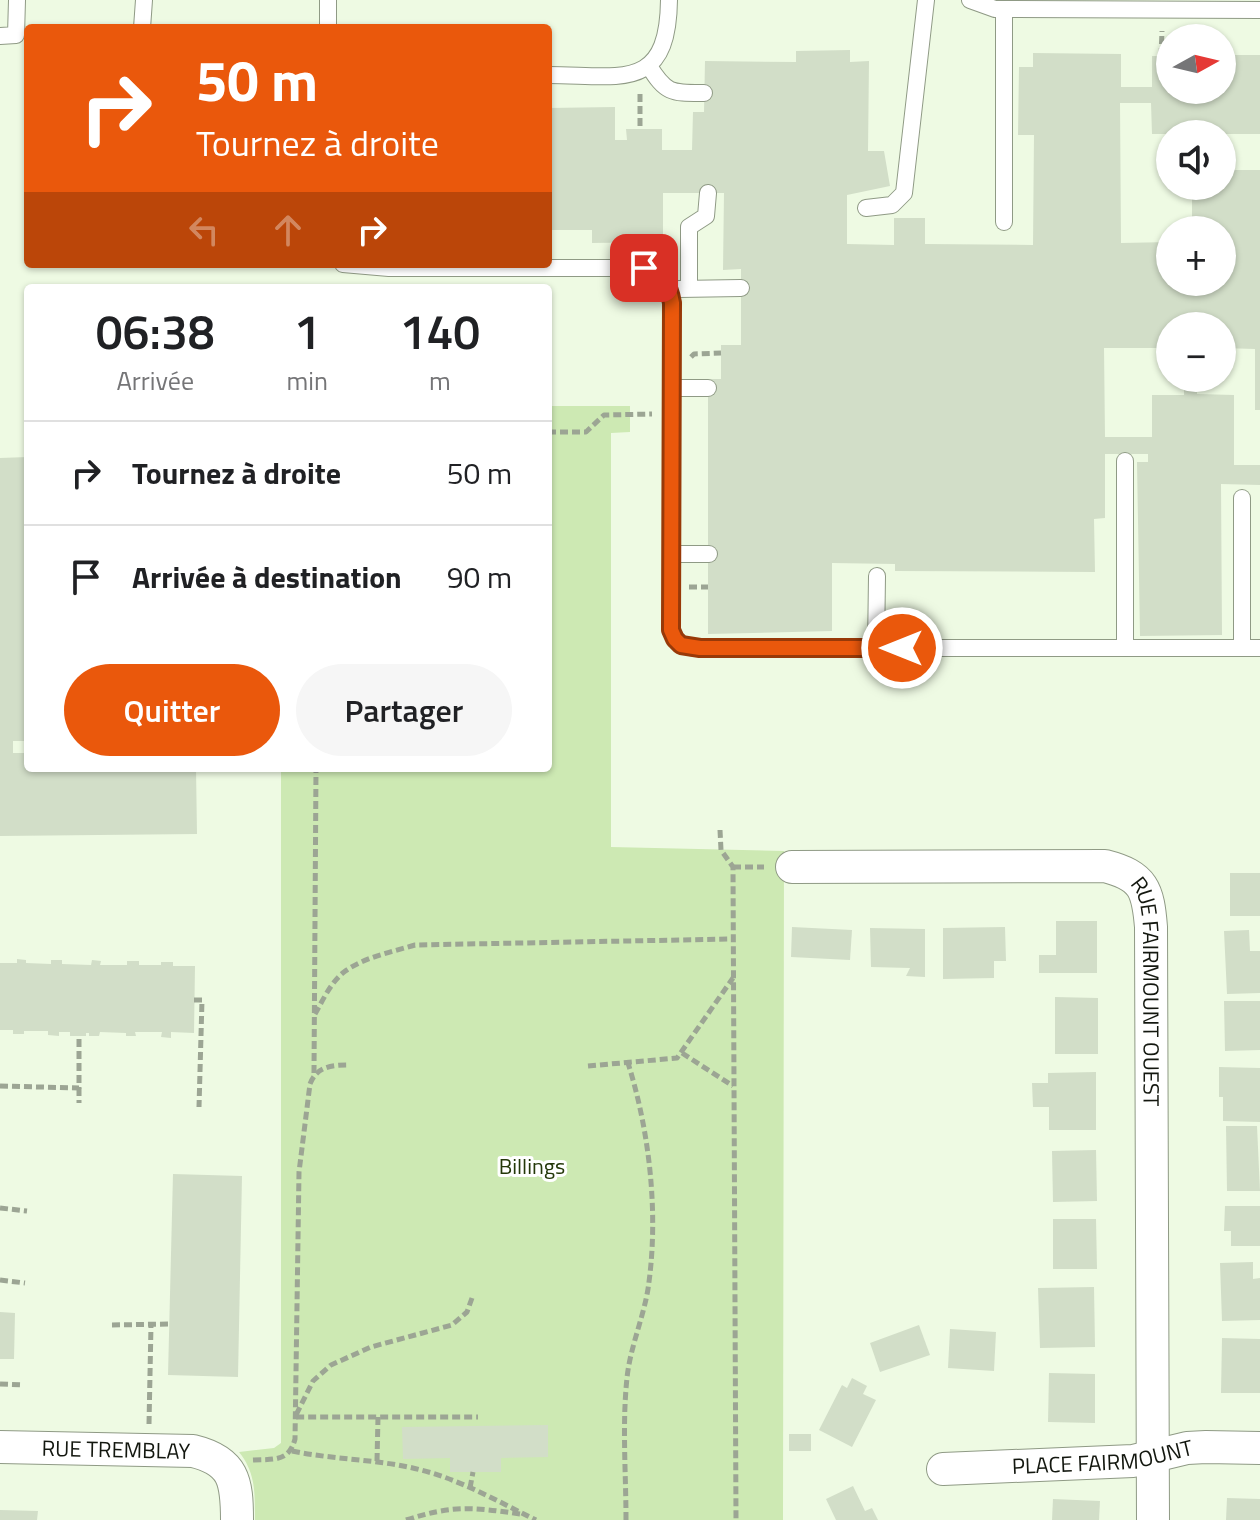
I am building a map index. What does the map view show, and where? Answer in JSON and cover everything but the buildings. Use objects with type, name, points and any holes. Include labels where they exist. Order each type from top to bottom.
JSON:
[{"type":"street","name":"RUE FAIRMOUNT OUEST","points":[[780,867],[1105,866],[1133,877],[1147,892],[1151,927],[1153,1455]]},
{"type":"street","name":"RUE TREMBLAY","points":[[0,1447],[193,1451],[237,1465]]},
{"type":"street","name":"PLACE FAIRMOUNT","points":[[943,1469],[1133,1461],[1206,1447],[1260,1448]]},
{"type":"street","points":[[1153,1455],[1153,1520]]},
{"type":"street","points":[[237,1465],[237,1520]]},
{"type":"lane","points":[[15,35],[17,0]]},
{"type":"lane","points":[[142,24],[144,0]]},
{"type":"lane","points":[[328,0],[328,24]]},
{"type":"lane","points":[[552,75],[630,75],[649,66],[666,41],[669,0]]},
{"type":"lane","points":[[866,208],[892,205],[904,193],[926,0]]},
{"type":"lane","points":[[970,0],[985,7],[1004,9],[1260,10]]},
{"type":"lane","points":[[1004,9],[1004,222]]},
{"type":"lane","points":[[649,66],[658,81],[670,91],[704,93]]},
{"type":"lane","points":[[689,288],[689,227],[706,216],[708,193]]},
{"type":"lane","points":[[389,268],[644,268],[663,278],[670,290],[672,303],[671,630],[681,645],[700,648],[1260,648]]},
{"type":"lane","points":[[670,290],[741,288]]},
{"type":"lane","points":[[671,388],[708,388]]},
{"type":"lane","points":[[1125,461],[1125,648]]},
{"type":"lane","points":[[1242,498],[1242,648]]},
{"type":"lane","points":[[671,554],[709,554]]},
{"type":"lane","points":[[876,648],[877,576]]},
{"type":"path","points":[[640,110],[640,129]]},
{"type":"path","points":[[684,364],[694,354],[721,353]]},
{"type":"path","points":[[552,432],[586,432],[604,415],[630,414]]},
{"type":"path","points":[[685,587],[708,587]]},
{"type":"path","points":[[237,1465],[283,1459],[292,1451],[299,1172],[314,1073],[316,772]]},
{"type":"path","points":[[720,830],[721,850],[733,867],[736,1520]]},
{"type":"path","points":[[733,867],[780,867]]},
{"type":"path","points":[[315,1014],[330,988],[344,972],[376,956],[415,945],[733,939]]},
{"type":"path","points":[[588,1066],[677,1058],[733,977]]},
{"type":"path","points":[[194,1000],[202,1000],[199,1107]]},
{"type":"path","points":[[79,1036],[79,1103]]},
{"type":"path","points":[[682,1053],[734,1087]]},
{"type":"path","points":[[626,1520],[627,1377],[648,1288],[651,1237],[650,1166],[643,1114],[628,1063]]},
{"type":"path","points":[[314,1073],[326,1066],[350,1065]]},
{"type":"path","points":[[0,1086],[79,1088]]},
{"type":"path","points":[[0,1208],[27,1211]]},
{"type":"path","points":[[0,1280],[25,1283]]},
{"type":"path","points":[[295,1417],[313,1381],[331,1365],[371,1347],[452,1325],[467,1312],[472,1298]]},
{"type":"path","points":[[112,1325],[169,1324]]},
{"type":"path","points":[[148,1450],[151,1325]]},
{"type":"path","points":[[0,1384],[23,1385]]},
{"type":"path","points":[[295,1417],[478,1417]]},
{"type":"path","points":[[377,1461],[378,1417]]},
{"type":"path","points":[[292,1451],[424,1470],[470,1488],[523,1517]]},
{"type":"path","points":[[470,1488],[473,1472]]},
{"type":"path","points":[[406,1520],[470,1506],[536,1520]]},
{"type":"green space","name":"Billings","points":[[552,406],[630,406],[630,432],[611,433],[611,847],[784,851],[783,1520],[255,1520],[252,1476],[239,1452],[274,1448],[281,1443],[281,772],[552,772]]},
{"type":"route","points":[[644,268],[663,278],[670,290],[672,303],[671,630],[675,639],[690,648],[902,648]]}]
